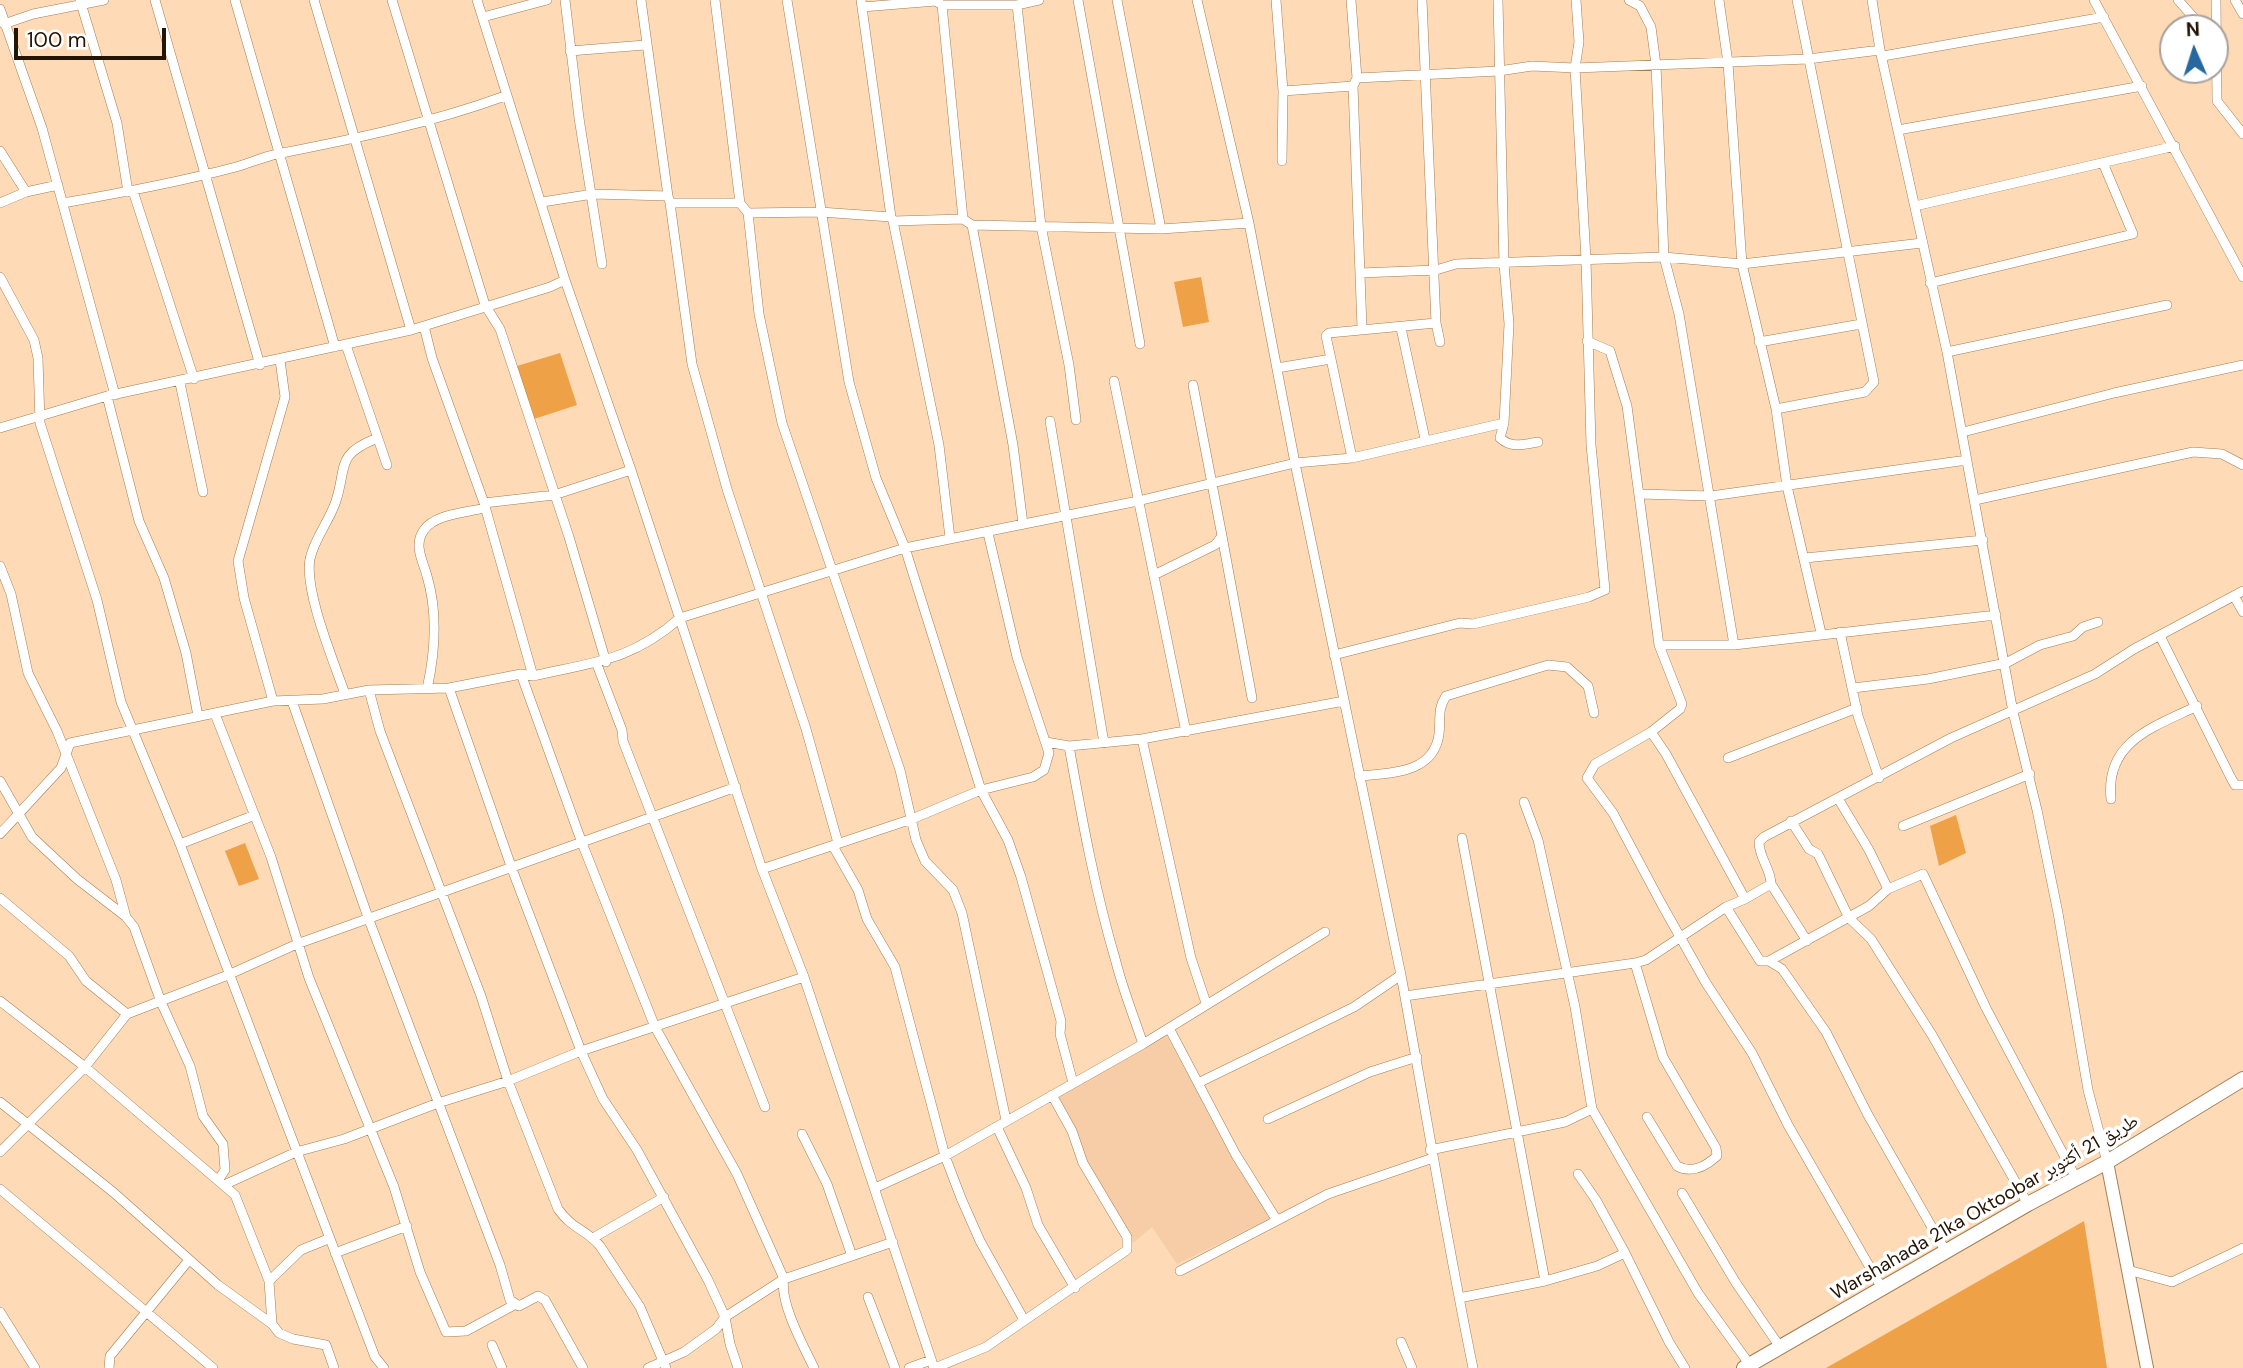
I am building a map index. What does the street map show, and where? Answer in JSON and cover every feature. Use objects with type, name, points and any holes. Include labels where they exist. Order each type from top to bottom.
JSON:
[{"type":"main road","name":"Warshahada 21ka Oktoobar طريق 21 أكتوبر","points":[[1747,1366],[2028,1204],[2107,1162],[2243,1079]]},
{"type":"main road","points":[[2107,1162],[2147,1368]]},
{"type":"street","points":[[4,24],[81,2],[104,0]]},
{"type":"street","points":[[155,0],[260,365]]},
{"type":"street","points":[[234,0],[335,347]]},
{"type":"street","points":[[314,0],[411,330]]},
{"type":"street","points":[[393,0],[485,305],[500,329],[554,495],[623,741],[655,816],[765,1107]]},
{"type":"street","points":[[477,0],[565,280],[631,470],[762,869],[804,977],[934,1365]]},
{"type":"street","points":[[483,17],[547,0]]},
{"type":"street","points":[[565,0],[570,51],[602,264]]},
{"type":"street","points":[[641,0],[645,45],[692,364],[760,591],[806,729],[835,844],[858,890],[867,919],[895,967],[945,1156],[980,1241],[1024,1320]]},
{"type":"street","points":[[716,0],[740,203],[748,213],[759,313],[782,423],[900,770],[925,862],[953,890],[962,913],[1006,1120]]},
{"type":"street","points":[[787,0],[849,382],[876,478],[905,548],[981,790],[1007,840],[1021,877],[1060,1021],[1060,1034],[1073,1083]]},
{"type":"street","points":[[950,538],[939,445],[892,219],[861,3],[964,2],[1017,5],[1038,0]]},
{"type":"street","points":[[1078,0],[1140,344]]},
{"type":"street","points":[[1117,0],[1161,229]]},
{"type":"street","points":[[1197,0],[1249,223],[1295,463],[1401,975],[1473,1368]]},
{"type":"street","points":[[1276,0],[1283,92],[1282,161]]},
{"type":"street","points":[[1351,0],[1362,328]]},
{"type":"street","points":[[1422,0],[1436,270],[1436,323],[1440,341]]},
{"type":"street","points":[[1498,0],[1504,264],[1509,324],[1504,423],[1500,438],[1515,446],[1538,442]]},
{"type":"street","points":[[1334,655],[1460,623],[1473,624],[1571,602],[1605,590],[1591,457],[1586,259],[1575,68],[1579,42],[1576,0]]},
{"type":"street","points":[[1629,0],[1640,6],[1651,27],[1657,65],[1664,257],[1679,314],[1734,645]]},
{"type":"street","points":[[1719,0],[1728,63],[1742,264],[1776,409],[1787,486],[1821,634]]},
{"type":"street","points":[[1776,409],[1865,392],[1874,382],[1797,0]]},
{"type":"street","points":[[1872,0],[1881,53],[1963,432],[2013,712],[2029,774],[2088,1090],[2107,1162]]},
{"type":"street","points":[[2094,0],[2175,146],[2243,277]]},
{"type":"street","points":[[2178,0],[2190,14]]},
{"type":"street","points":[[2235,0],[2243,14]]},
{"type":"street","points":[[81,2],[117,123],[130,191],[194,379]]},
{"type":"street","points":[[938,2],[963,219]]},
{"type":"street","points":[[1017,5],[1041,226],[1069,365],[1076,420]]},
{"type":"street","points":[[0,9],[32,98],[58,184],[139,521],[164,578],[186,653],[198,716]]},
{"type":"street","points":[[1283,92],[1355,82],[1532,66],[1575,68],[1808,60],[1881,53],[2104,17]]},
{"type":"street","points":[[570,51],[645,45]]},
{"type":"street","points":[[2217,84],[2217,101],[2243,134]]},
{"type":"street","points":[[1898,130],[2142,86]]},
{"type":"street","points":[[63,203],[130,191],[278,154],[354,140],[397,126],[430,121],[505,96]]},
{"type":"street","points":[[1915,206],[2175,146]]},
{"type":"street","points":[[0,151],[26,192]]},
{"type":"street","points":[[1930,283],[2133,234],[2103,163]]},
{"type":"street","points":[[0,203],[26,192],[58,184]]},
{"type":"street","points":[[542,202],[593,194],[740,203]]},
{"type":"street","points":[[748,213],[820,212],[892,219],[963,219],[972,225],[1161,229],[1249,223]]},
{"type":"street","points":[[972,225],[1013,445],[1023,524]]},
{"type":"street","points":[[1360,273],[1436,270],[1456,264],[1664,257],[1742,264],[1922,243]]},
{"type":"street","points":[[0,277],[34,340],[38,358],[41,418],[55,475],[97,600],[131,728],[180,844],[328,1239],[375,1357],[384,1368]]},
{"type":"street","points":[[0,428],[111,396],[180,383],[411,330],[565,280]]},
{"type":"street","points":[[1947,352],[2167,305]]},
{"type":"street","points":[[1352,458],[1327,334],[1362,328],[1401,328],[1436,323]]},
{"type":"street","points":[[1759,342],[1861,324]]},
{"type":"street","points":[[424,326],[432,358],[484,506],[533,676]]},
{"type":"street","points":[[1401,328],[1425,439]]},
{"type":"street","points":[[1587,341],[1610,351],[1628,406],[1659,645],[1681,706],[1651,732],[1595,764],[1587,778],[1613,813],[1706,983],[1752,1054],[1788,1125],[1883,1290]]},
{"type":"street","points":[[346,345],[375,439],[387,465]]},
{"type":"street","points":[[1277,368],[1331,359]]},
{"type":"street","points":[[273,701],[244,598],[239,561],[285,397],[280,360]]},
{"type":"street","points":[[1963,432],[2114,393],[2243,365]]},
{"type":"street","points":[[1114,382],[1156,574],[1186,732]]},
{"type":"street","points":[[180,383],[203,492]]},
{"type":"street","points":[[1193,385],[1252,698]]},
{"type":"street","points":[[1050,421],[1104,743]]},
{"type":"street","points":[[0,834],[64,764],[70,743],[131,728],[273,701],[292,701],[369,690],[449,688],[521,674],[533,676],[601,662],[653,642],[680,618],[905,548],[1139,501],[1295,463],[1352,458],[1425,439],[1504,423]]},
{"type":"street","points":[[345,694],[317,611],[310,560],[336,501],[344,459],[355,447],[375,439]]},
{"type":"street","points":[[1975,500],[2193,452],[2222,454],[2243,465]]},
{"type":"street","points":[[1639,494],[1711,496],[1967,460]]},
{"type":"street","points":[[428,689],[433,663],[434,612],[428,577],[418,553],[422,532],[435,520],[484,506],[554,495],[631,470]]},
{"type":"street","points":[[762,869],[912,819],[981,790],[1032,777],[1044,770],[1049,753],[1017,657],[988,533]]},
{"type":"street","points":[[1156,574],[1215,545],[1222,536]]},
{"type":"street","points":[[1805,558],[1983,540]]},
{"type":"street","points":[[0,566],[10,594],[28,673],[65,754],[116,880],[126,917]]},
{"type":"street","points":[[1807,941],[1771,884],[1771,875],[1760,852],[1759,842],[1791,821],[1839,800],[1951,738],[2095,674],[2239,594],[2243,612]]},
{"type":"street","points":[[1659,645],[1734,645],[1996,615]]},
{"type":"street","points":[[1853,688],[1928,679],[2006,663],[2040,645],[2073,636],[2083,627],[2098,622]]},
{"type":"street","points":[[1840,632],[1857,708],[1879,778]]},
{"type":"street","points":[[2160,636],[2231,778],[2235,785],[2243,785]]},
{"type":"street","points":[[1359,776],[1419,767],[1433,753],[1439,734],[1438,707],[1446,696],[1548,665],[1567,667],[1588,686],[1594,713]]},
{"type":"street","points":[[521,674],[582,843],[655,1027],[737,1174],[784,1279],[783,1286],[791,1317],[814,1368]]},
{"type":"street","points":[[449,688],[512,869],[581,1051],[603,1099],[617,1115],[664,1197],[725,1317],[738,1368]]},
{"type":"street","points":[[369,690],[380,731],[481,996],[508,1081],[558,1209],[570,1225],[593,1238],[640,1307],[665,1365]]},
{"type":"street","points":[[292,701],[369,920],[514,1305]]},
{"type":"street","points":[[1046,742],[1069,746],[1142,739],[1344,701]]},
{"type":"street","points":[[2111,800],[2111,777],[2121,750],[2152,729],[2197,706]]},
{"type":"street","points":[[1728,758],[1857,708]]},
{"type":"street","points":[[215,714],[256,815],[287,904],[297,944],[394,1188],[420,1272],[446,1332],[466,1331],[514,1305],[519,1306],[538,1296],[545,1300],[583,1368]]},
{"type":"street","points":[[1651,732],[1666,754],[1745,899]]},
{"type":"street","points":[[1142,739],[1191,958],[1206,1003]]},
{"type":"street","points":[[1069,746],[1079,809],[1103,912],[1116,964],[1143,1044]]},
{"type":"street","points":[[1903,827],[2029,774]]},
{"type":"street","points":[[0,781],[32,837],[126,917],[134,928],[161,1002],[190,1066],[204,1115],[223,1144],[225,1170],[222,1182]]},
{"type":"street","points":[[0,1152],[85,1067],[127,1014],[229,975],[297,944],[736,787]]},
{"type":"street","points":[[1839,800],[1869,850],[1888,889]]},
{"type":"street","points":[[1524,802],[1538,840],[1584,1047],[1592,1109],[1698,1293],[1747,1366]]},
{"type":"street","points":[[180,844],[256,815]]},
{"type":"street","points":[[1791,821],[1809,849],[1818,854],[1849,918],[1871,939],[1932,1035],[2028,1204]]},
{"type":"street","points":[[1462,838],[1545,1281]]},
{"type":"street","points":[[1726,907],[1756,957],[1760,961],[1769,961],[1849,918],[1888,889],[1923,874],[1928,877],[1959,954],[2076,1178]]},
{"type":"street","points":[[1405,996],[1646,960],[1726,907],[1771,884]]},
{"type":"street","points":[[0,898],[69,956],[86,981],[127,1014]]},
{"type":"street","points":[[875,1188],[945,1156],[1143,1044],[1325,932]]},
{"type":"street","points":[[1769,961],[1782,969],[1826,1032],[1868,1115],[1947,1252]]},
{"type":"street","points":[[1635,963],[1663,1057],[1716,1148],[1717,1156],[1695,1170],[1685,1171],[1676,1166],[1647,1117]]},
{"type":"street","points":[[1198,1083],[1354,1007],[1401,975]]},
{"type":"street","points":[[222,1182],[296,1152],[508,1081],[581,1051],[804,977]]},
{"type":"street","points":[[0,1001],[85,1067],[235,1195],[269,1281],[272,1324]]},
{"type":"street","points":[[1169,1028],[1236,1156],[1276,1219]]},
{"type":"street","points":[[1268,1119],[1370,1072],[1417,1057]]},
{"type":"street","points":[[909,1368],[934,1365],[986,1346],[1126,1250],[1126,1237],[1083,1163],[1072,1131],[1052,1094]]},
{"type":"street","points":[[0,1102],[113,1192],[189,1259],[272,1324],[279,1333],[293,1339],[326,1345],[334,1368]]},
{"type":"street","points":[[1180,1271],[1328,1194],[1432,1154],[1518,1130],[1565,1122],[1592,1109]]},
{"type":"street","points":[[997,1126],[1026,1188],[1038,1225],[1075,1287]]},
{"type":"street","points":[[802,1134],[827,1184],[852,1256]]},
{"type":"street","points":[[1578,1174],[1596,1200],[1685,1368]]},
{"type":"street","points":[[0,1189],[213,1368]]},
{"type":"street","points":[[1682,1193],[1736,1283],[1780,1347]]},
{"type":"street","points":[[593,1238],[664,1197]]},
{"type":"street","points":[[335,1254],[407,1226]]},
{"type":"street","points":[[269,1281],[301,1250],[328,1239]]},
{"type":"street","points":[[648,1368],[665,1365],[716,1329],[725,1317],[784,1279],[893,1242]]},
{"type":"street","points":[[2128,1270],[2172,1282],[2243,1248]]},
{"type":"street","points":[[1459,1298],[1545,1281],[1597,1266],[1625,1253]]},
{"type":"street","points":[[109,1368],[110,1356],[120,1348],[144,1311],[189,1259]]},
{"type":"street","points":[[868,1297],[895,1368]]},
{"type":"street","points":[[1,1314],[34,1368]]},
{"type":"street","points":[[1401,1342],[1412,1368]]},
{"type":"street","points":[[492,1345],[502,1368]]},
{"type":"shaded area","points":[[1201,277],[1209,322],[1183,327],[1174,282]]},
{"type":"shaded area","points":[[560,353],[577,405],[534,419],[517,366]]},
{"type":"shaded area","points":[[1956,815],[1966,853],[1939,866],[1930,826]]},
{"type":"shaded area","points":[[245,843],[259,879],[239,886],[225,851]]},
{"type":"shaded area","points":[[1166,1035],[1237,1163],[1272,1218],[1177,1264],[1152,1227],[1133,1243],[1081,1151],[1056,1096]]},
{"type":"shaded area","points":[[2084,1221],[2107,1368],[1826,1368]]}]
